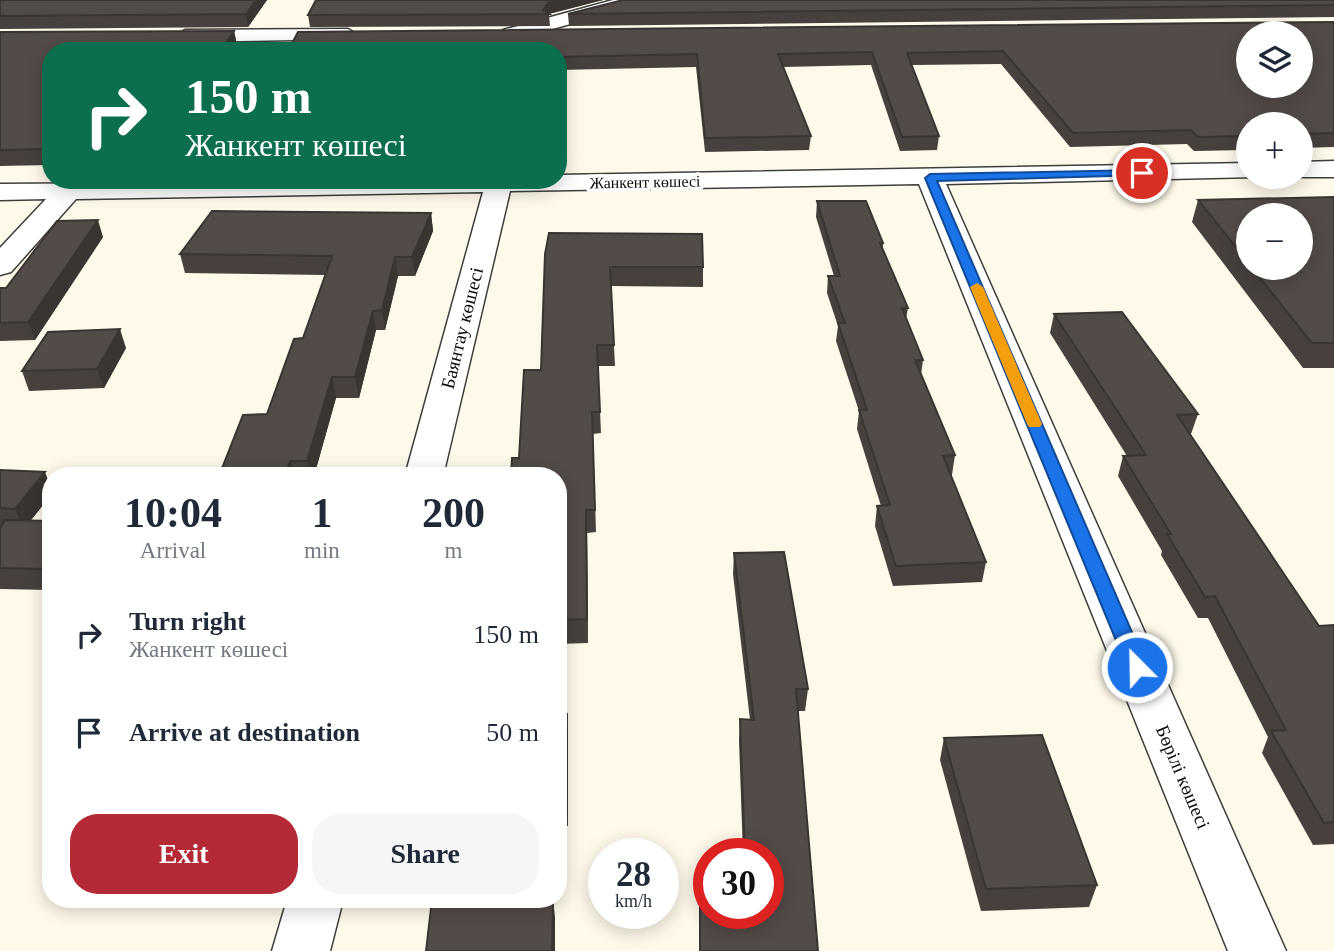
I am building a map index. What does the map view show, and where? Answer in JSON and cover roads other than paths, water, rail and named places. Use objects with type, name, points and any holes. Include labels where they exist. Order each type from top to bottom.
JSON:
[{"type":"street","points":[[505,40],[635,0]]},
{"type":"street","points":[[505,40],[591,34]]},
{"type":"street","points":[[165,36],[372,35]]},
{"type":"street","points":[[1313,170],[1334,169]]},
{"type":"street","name":"Жанкент көшесі","points":[[567,181],[930,178],[1236,171]]},
{"type":"street","name":"Бөрілі көшесі","points":[[930,178],[1257,951]]},
{"type":"street","name":"Жанкент көшесі","points":[[0,192],[164,189]]},
{"type":"street","name":"Баянтау көшесі","points":[[426,467],[497,189]]},
{"type":"street","points":[[0,266],[68,191]]},
{"type":"street","points":[[301,951],[312,908]]}]
